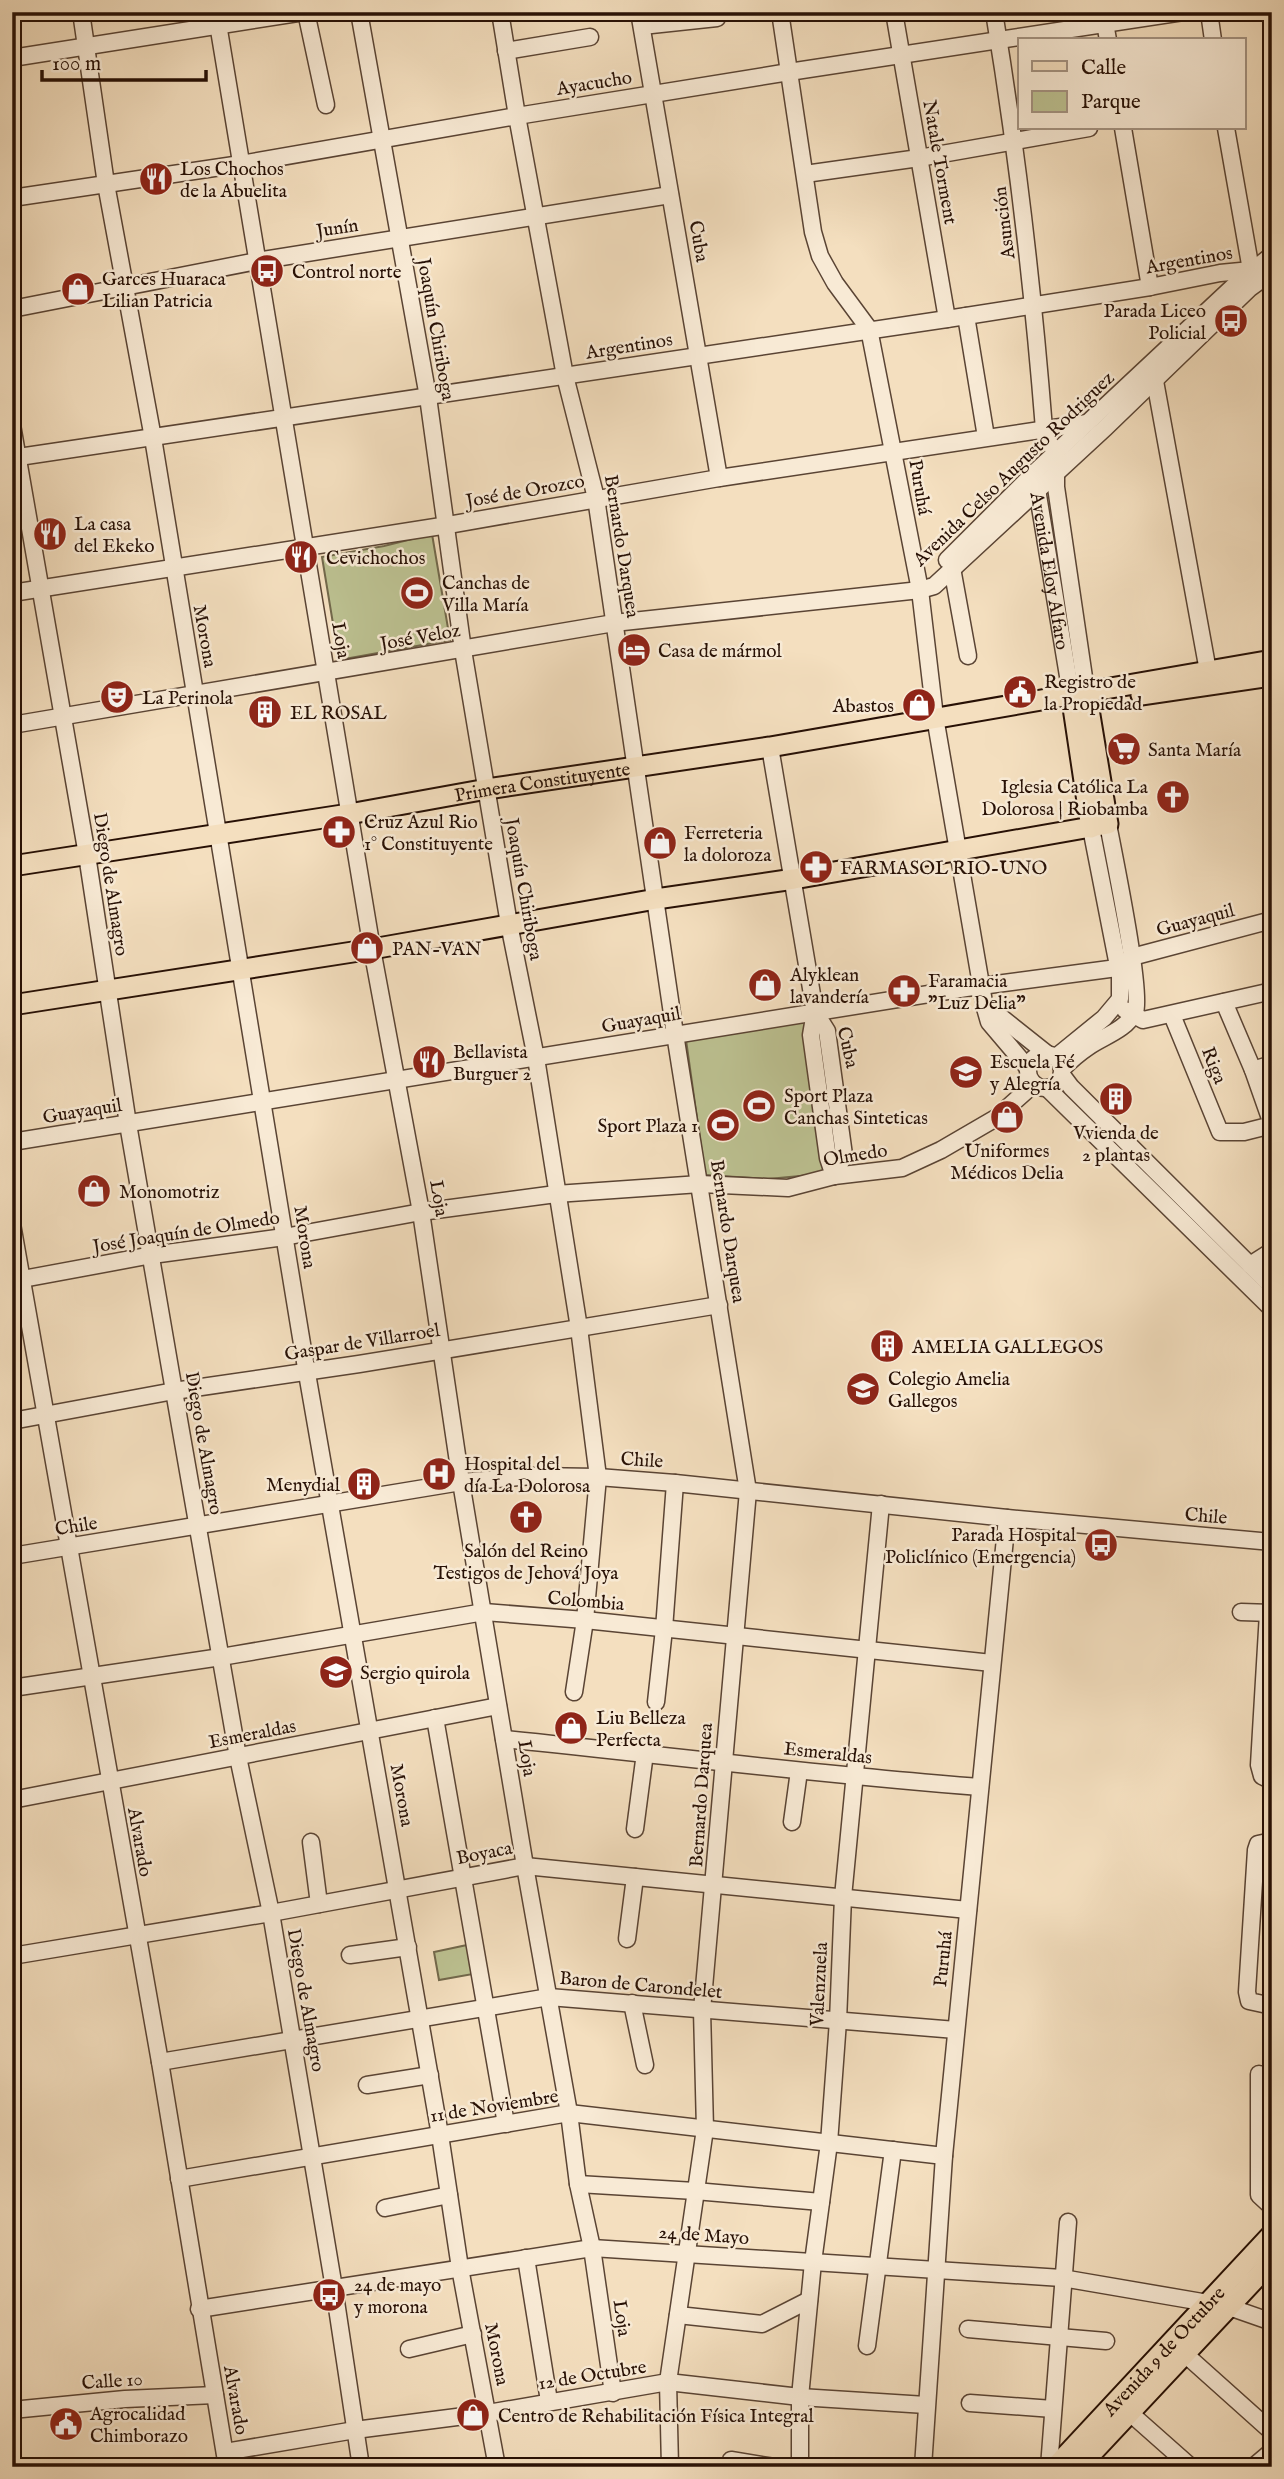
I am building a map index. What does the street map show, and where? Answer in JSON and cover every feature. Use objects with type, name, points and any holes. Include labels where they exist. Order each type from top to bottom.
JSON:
[{"type":"main road","points":[[1080,699],[1272,660]]},
{"type":"main road","points":[[1080,699],[1272,676]]},
{"type":"main road","name":"Primera Constituyente","points":[[12,866],[349,814],[487,789],[770,747],[935,717],[1080,699]]},
{"type":"main road","name":"Avenida Eloy Alfaro","points":[[1080,699],[1100,826]]},
{"type":"main road","points":[[12,1005],[372,949],[1100,826]]},
{"type":"main road","name":"Avenida 9 de Octubre","points":[[1052,2467],[1272,2234]]},
{"type":"main road","name":"Avenida 9 de Octubre","points":[[1079,2467],[1272,2261]]},
{"type":"street","name":"Morona","points":[[81,12],[106,184],[153,438],[306,1372],[408,1947],[460,2268],[497,2467]]},
{"type":"street","points":[[12,58],[87,46],[217,19],[305,12],[327,105]]},
{"type":"street","name":"Joaquín Chiriboga","points":[[359,12],[428,397],[448,526],[463,650],[509,924],[536,1058],[579,1328],[598,1477],[585,1620],[574,1692]]},
{"type":"street","name":"Bernardo Darquea","points":[[500,12],[565,376],[596,498],[675,1034],[748,1491],[702,2010],[705,2129],[668,2382],[670,2467]]},
{"type":"street","name":"Puruhá","points":[[780,12],[813,232],[820,256],[835,283],[869,329],[920,590],[935,717],[985,1008]]},
{"type":"street","name":"Natale Torment","points":[[894,12],[947,319]]},
{"type":"street","name":"Asunción","points":[[994,12],[1014,141],[1034,304],[1044,433],[1035,472]]},
{"type":"street","name":"Ayacucho","points":[[12,198],[241,164],[789,72],[1105,26],[1182,12]]},
{"type":"street","points":[[1209,12],[1213,38]]},
{"type":"street","points":[[640,19],[717,18]]},
{"type":"street","name":"Loja","points":[[217,19],[372,949],[421,1212],[461,1482],[569,2113],[578,2184],[592,2248],[613,2393]]},
{"type":"street","name":"Cuba","points":[[640,19],[719,478]]},
{"type":"street","points":[[506,51],[590,37]]},
{"type":"street","points":[[805,174],[919,158],[1077,130]]},
{"type":"street","points":[[1123,130],[1150,287]]},
{"type":"street","points":[[1226,130],[1261,274]]},
{"type":"street","name":"Junín","points":[[12,309],[257,261],[670,195]]},
{"type":"street","name":"Avenida Celso Augusto Rodriguez","points":[[920,590],[934,586],[1155,381],[1261,274],[1272,255]]},
{"type":"street","name":"Argentinos","points":[[16,458],[947,319],[1150,287],[1220,273],[1261,274]]},
{"type":"street","name":"Avenida Celso Augusto Rodriguez","points":[[920,590],[973,531],[1087,423],[1261,274]]},
{"type":"street","points":[[966,316],[986,437]]},
{"type":"street","points":[[1155,381],[1208,671]]},
{"type":"street","name":"José de Orozco","points":[[12,593],[448,526],[596,498],[893,450],[986,437],[1044,433],[1087,423]]},
{"type":"street","name":"Diego de Almagro","points":[[12,425],[87,855],[128,1124],[174,1391],[238,1757],[271,1913],[361,2467]]},
{"type":"street","points":[[1044,433],[1056,452],[1055,474]]},
{"type":"street","name":"Avenida Eloy Alfaro","points":[[1035,472],[1080,699]]},
{"type":"street","name":"Avenida Eloy Alfaro","points":[[1055,474],[1080,699]]},
{"type":"street","points":[[952,568],[968,656]]},
{"type":"street","name":"José Veloz","points":[[12,725],[614,623],[920,590]]},
{"type":"street","name":"Cuba","points":[[770,747],[815,1012],[811,1035],[828,1158],[834,1176]]},
{"type":"street","name":"Avenida Eloy Alfaro","points":[[1100,826],[1132,957],[1137,994],[1134,1013]]},
{"type":"street","name":"Avenida Eloy Alfaro","points":[[1100,826],[1121,990],[1117,1005]]},
{"type":"street","name":"Guayaquil","points":[[12,1142],[981,985],[1117,968],[1132,957],[1272,920]]},
{"type":"street","points":[[1036,1080],[1057,1084],[1057,1063],[1117,1005],[1143,1020],[1272,992]]},
{"type":"street","points":[[1224,1002],[1253,1070],[1272,1125]]},
{"type":"street","points":[[985,1008],[997,1014],[1057,1063],[1071,1087],[1272,1287]]},
{"type":"street","points":[[985,1008],[989,1022],[1036,1080],[1272,1308]]},
{"type":"street","points":[[1036,1080],[1034,1057],[1057,1063],[1119,1030],[1134,1013]]},
{"type":"street","name":"Riga","points":[[1172,1015],[1220,1132],[1244,1132],[1272,1125]]},
{"type":"street","points":[[1253,1070],[1272,1064]]},
{"type":"street","name":"Olmedo","points":[[700,1184],[788,1188],[834,1176],[902,1168],[941,1150],[996,1118],[1036,1080]]},
{"type":"street","name":"José Joaquín de Olmedo","points":[[17,1280],[152,1255],[284,1237],[421,1212],[556,1194],[700,1184]]},
{"type":"street","name":"Alvarado","points":[[12,1224],[17,1280],[46,1416],[160,2062],[226,2459]]},
{"type":"street","points":[[1250,1265],[1272,1251]]},
{"type":"street","name":"Gaspar de Villarroel","points":[[12,1421],[174,1391],[719,1305]]},
{"type":"street","name":"Chile","points":[[12,1556],[461,1482],[533,1476],[598,1477],[675,1483],[1007,1518],[1272,1542]]},
{"type":"street","points":[[656,1702],[675,1483]]},
{"type":"street","name":"Valenzuela","points":[[800,2467],[800,2397],[813,2262],[829,2143],[843,1897],[881,1504]]},
{"type":"street","name":"Puruhá","points":[[923,2467],[944,2156],[1007,1518]]},
{"type":"street","name":"Colombia","points":[[12,1688],[221,1657],[484,1612],[585,1620],[992,1663]]},
{"type":"street","points":[[1241,1612],[1270,1613],[1259,1765],[1267,1779]]},
{"type":"street","name":"Esmeraldas","points":[[12,1800],[498,1706]]},
{"type":"street","points":[[435,1718],[506,2124]]},
{"type":"street","name":"Esmeraldas","points":[[504,1739],[854,1777],[980,1787]]},
{"type":"street","points":[[635,1829],[645,1753]]},
{"type":"street","points":[[792,1822],[799,1771]]},
{"type":"street","points":[[311,1842],[319,1905]]},
{"type":"street","points":[[1265,1843],[1255,1850],[1247,1997],[1253,2004],[1272,2006]]},
{"type":"street","name":"Boyaca","points":[[12,1956],[319,1905],[525,1866],[968,1910]]},
{"type":"street","points":[[627,1938],[635,1877]]},
{"type":"street","points":[[350,1955],[408,1947]]},
{"type":"street","name":"Baron de Carondelet","points":[[160,2062],[549,1997],[956,2030]]},
{"type":"street","points":[[632,2003],[645,2065]]},
{"type":"street","points":[[1259,2074],[1259,2195],[1272,2207]]},
{"type":"street","points":[[367,2085],[430,2075]]},
{"type":"street","name":"11 de Noviembre","points":[[179,2179],[569,2113],[944,2156]]},
{"type":"street","points":[[867,2346],[893,2150]]},
{"type":"street","points":[[578,2184],[695,2191],[821,2203]]},
{"type":"street","points":[[385,2208],[449,2196]]},
{"type":"street","points":[[1052,2467],[1053,2409],[1068,2221]]},
{"type":"street","name":"24 de Mayo","points":[[200,2309],[592,2248],[1062,2278],[1208,2303]]},
{"type":"street","points":[[526,2258],[549,2401]]},
{"type":"street","points":[[678,2315],[762,2324],[809,2300]]},
{"type":"street","points":[[1229,2308],[1272,2322]]},
{"type":"street","points":[[968,2329],[1106,2341]]},
{"type":"street","points":[[409,2349],[473,2334]]},
{"type":"street","points":[[1186,2355],[1272,2432]]},
{"type":"street","name":"12 de Octubre","points":[[226,2459],[355,2430],[488,2413],[668,2382],[800,2397],[926,2405]]},
{"type":"street","name":"Calle 10","points":[[12,2410],[125,2399],[215,2395]]},
{"type":"street","points":[[970,2403],[1053,2409]]},
{"type":"street","points":[[1130,2413],[1191,2467]]},
{"type":"street","points":[[1253,2467],[1272,2451]]},
{"type":"street","points":[[731,2460],[774,2467]]},
{"type":"green space","points":[[432,534],[450,640],[339,660],[322,557]]},
{"type":"green space","name":"Sport Plaza Canchas Sinteticas","points":[[809,1020],[832,1173],[768,1179],[705,1175],[686,1040]]},
{"type":"green space","points":[[467,1945],[473,1974],[439,1980],[434,1952]]},
{"type":"place","name":"Los Chochos de la Abuelita","points":[[156,179]]},
{"type":"place","name":"Control norte","points":[[267,271]]},
{"type":"place","name":"Garces Huaraca Lilian Patricia","points":[[78,289]]},
{"type":"place","name":"Parada Liceo Policial","points":[[1231,321]]},
{"type":"place","name":"La casa del Ekeko","points":[[50,534]]},
{"type":"place","name":"Cevichochos","points":[[301,557]]},
{"type":"place","name":"Canchas de Villa María","points":[[417,593]]},
{"type":"place","name":"Casa de mármol","points":[[634,650]]},
{"type":"place","name":"Registro de la Propiedad","points":[[1020,692]]},
{"type":"place","name":"La Perinola","points":[[117,697]]},
{"type":"place","name":"Abastos","points":[[919,705]]},
{"type":"place","name":"EL ROSAL","points":[[265,712]]},
{"type":"place","name":"Santa María","points":[[1124,749]]},
{"type":"place","name":"Iglesia Católica La Dolorosa | Riobamba","points":[[1173,797]]},
{"type":"place","name":"Cruz Azul Rio 1° Constituyente","points":[[339,832]]},
{"type":"place","name":"Ferreteria la doloroza","points":[[660,843]]},
{"type":"place","name":"FARMASOL RIO-UNO","points":[[816,867]]},
{"type":"place","name":"PAN-VAN","points":[[367,948]]},
{"type":"place","name":"Alyklean lavandería","points":[[765,985]]},
{"type":"place","name":"Faramacia \"Luz Delia\"","points":[[904,991]]},
{"type":"place","name":"Bellavista Burguer 2","points":[[429,1062]]},
{"type":"place","name":"Escuela Fé y Alegría","points":[[966,1072]]},
{"type":"place","name":"Vvienda de 2 plantas","points":[[1116,1099]]},
{"type":"place","name":"Sport Plaza Canchas Sinteticas","points":[[759,1106]]},
{"type":"place","name":"Uniformes Médicos Delia","points":[[1007,1117]]},
{"type":"place","name":"Sport Plaza 1","points":[[723,1125]]},
{"type":"place","name":"Monomotriz","points":[[94,1191]]},
{"type":"place","name":"AMELIA GALLEGOS","points":[[887,1346]]},
{"type":"place","name":"Colegio Amelia Gallegos","points":[[863,1389]]},
{"type":"place","name":"Hospital del día La Dolorosa","points":[[439,1474]]},
{"type":"place","name":"Menydial","points":[[364,1484]]},
{"type":"place","name":"Salón del Reino Testigos de Jehová Joya","points":[[526,1517]]},
{"type":"place","name":"Parada Hospital Policlínico (Emergencia)","points":[[1101,1545]]},
{"type":"place","name":"Sergio quirola","points":[[336,1672]]},
{"type":"place","name":"Liu Belleza Perfecta","points":[[571,1728]]},
{"type":"place","name":"24 de mayo y morona","points":[[329,2295]]},
{"type":"place","name":"Centro de Rehabilitación Física Integral","points":[[473,2415]]},
{"type":"place","name":"Agrocalidad Chimborazo","points":[[66,2424]]}]
